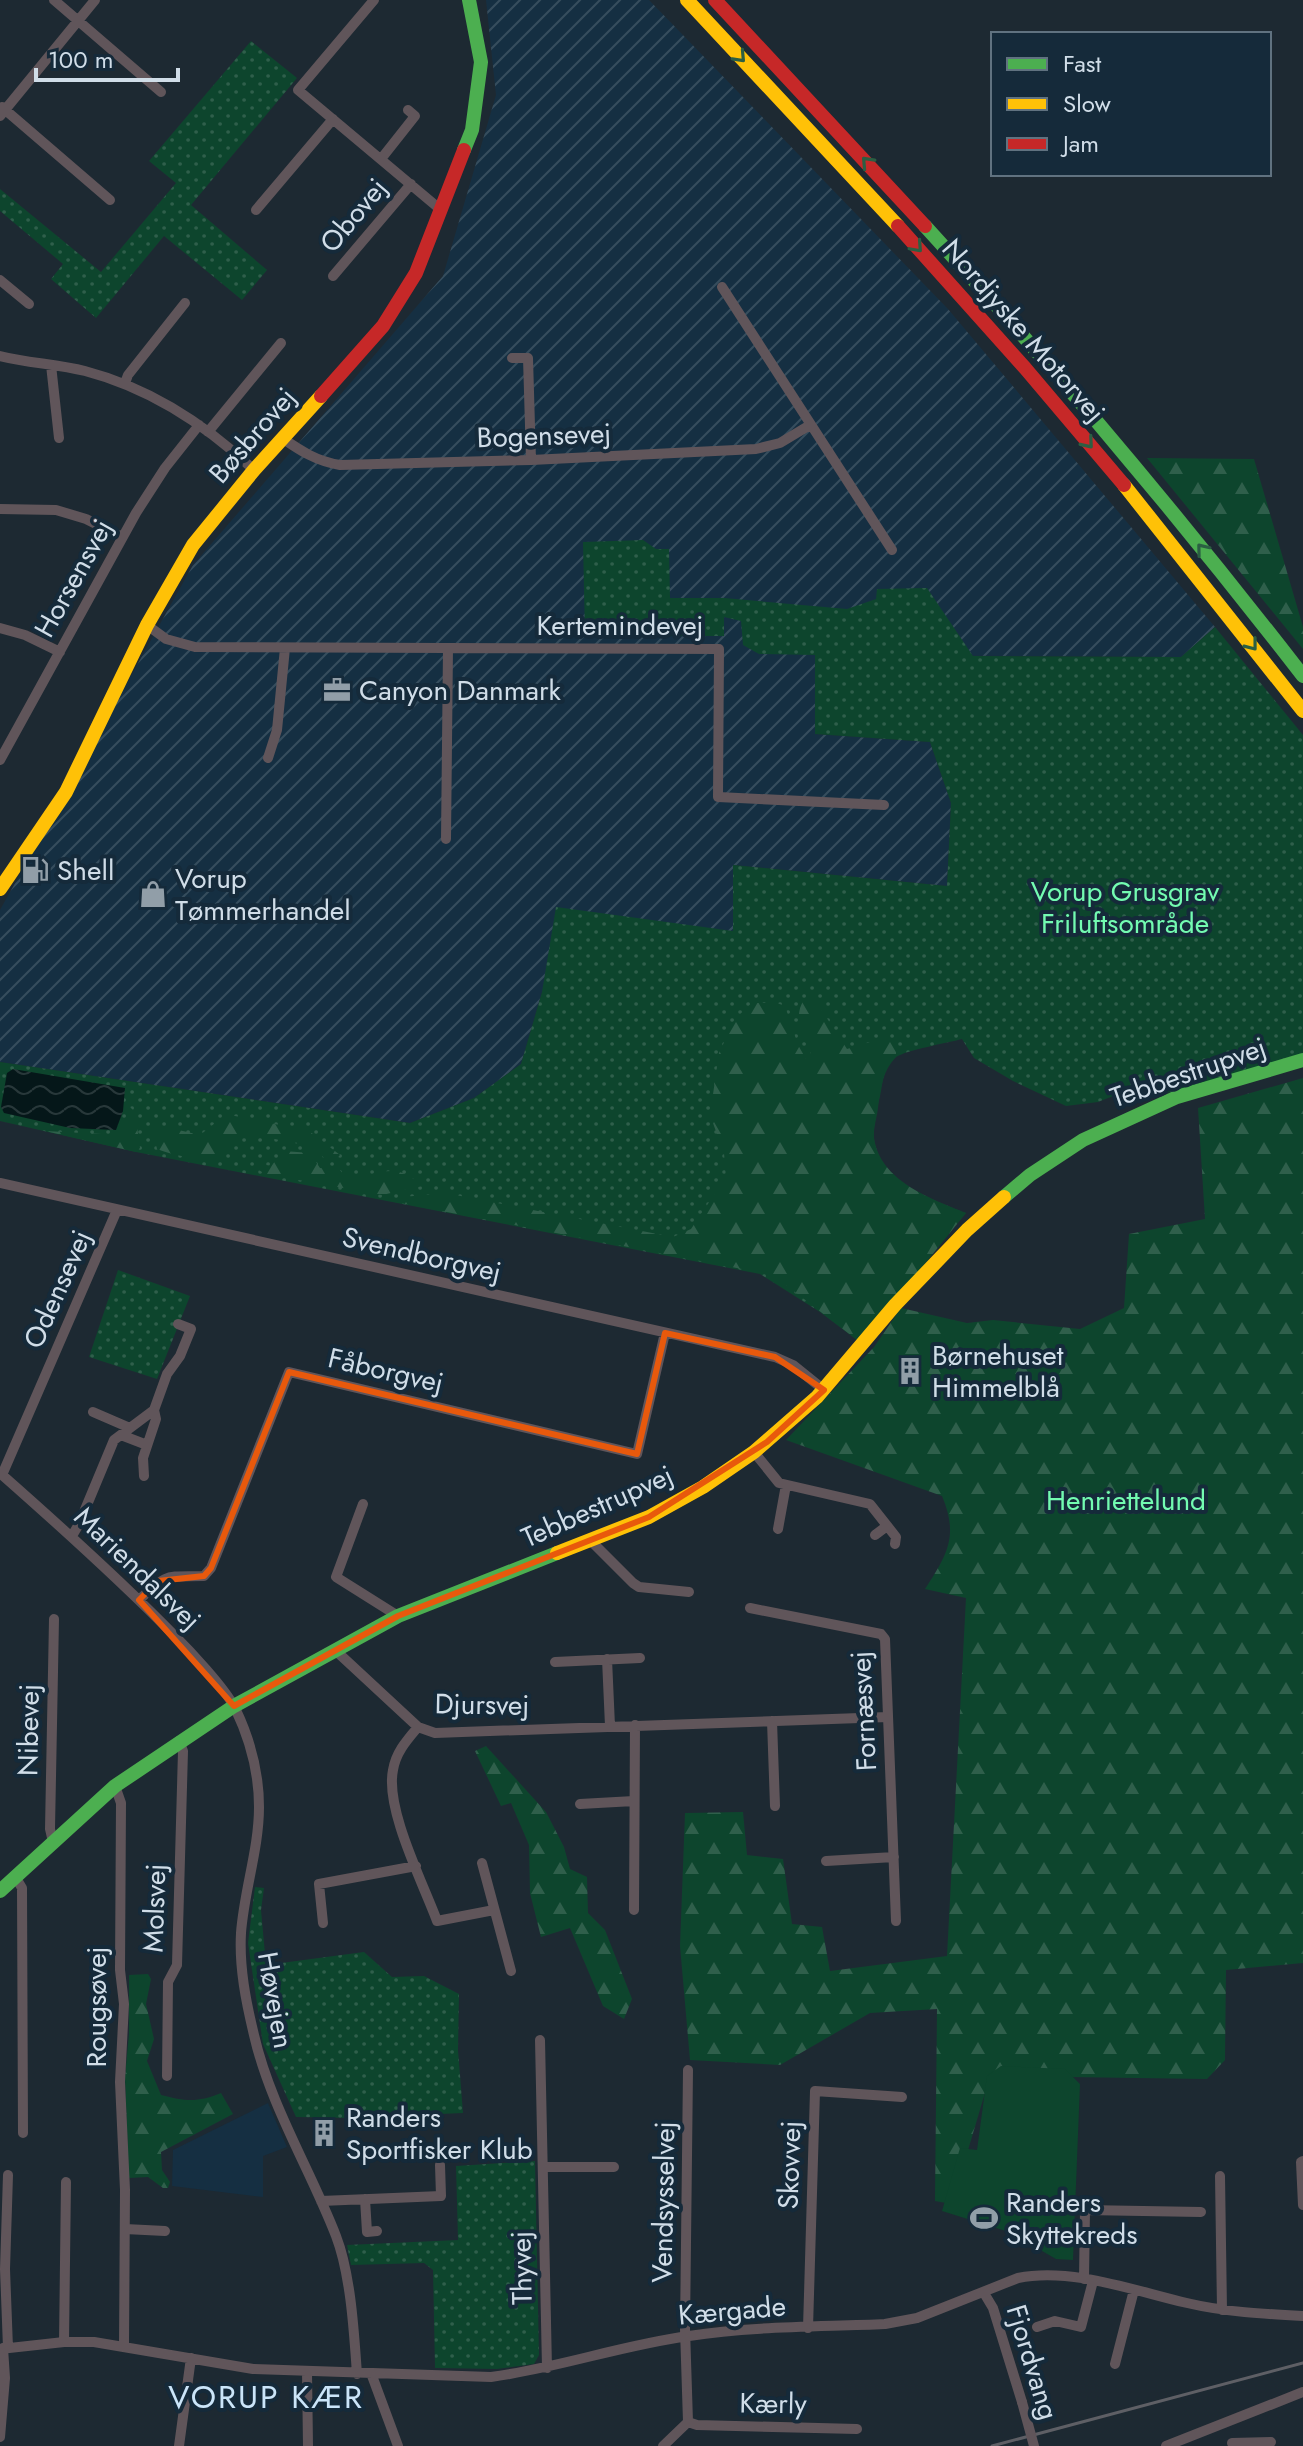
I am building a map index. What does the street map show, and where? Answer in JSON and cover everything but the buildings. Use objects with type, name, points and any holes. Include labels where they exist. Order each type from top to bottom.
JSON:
[{"type":"main road","name":"Bøsbrovej","points":[[0,889],[66,792],[147,625],[193,545],[254,470],[383,326],[416,273],[472,130],[481,62],[469,0]]},
{"type":"main road","name":"Nordjyske Motorvej","points":[[687,0],[984,321],[1191,567],[1303,711]]},
{"type":"main road","name":"Nordjyske Motorvej","points":[[715,0],[888,184],[1008,318],[1148,482],[1303,676]]},
{"type":"main road","name":"Tebbestrupvej","points":[[0,1891],[115,1786],[234,1706],[398,1616],[591,1541],[669,1507],[754,1452],[824,1390],[912,1287],[967,1230],[1030,1175],[1083,1140],[1177,1097],[1303,1060]]},
{"type":"street","points":[[54,0],[161,92]]},
{"type":"street","points":[[95,0],[2,110],[110,200]]},
{"type":"street","name":"Obovej","points":[[374,0],[298,90],[441,210]]},
{"type":"street","name":"Obovej","points":[[381,159],[415,116],[408,110]]},
{"type":"street","points":[[256,210],[333,119]]},
{"type":"street","name":"Obovej","points":[[333,276],[411,184]]},
{"type":"street","points":[[0,280],[29,304]]},
{"type":"street","points":[[722,287],[892,550]]},
{"type":"street","points":[[125,383],[185,303]]},
{"type":"street","name":"Horsensvej","points":[[0,759],[122,537],[165,468],[281,343]]},
{"type":"street","points":[[0,356],[87,371],[125,383],[165,402],[204,428],[254,470]]},
{"type":"street","points":[[512,358],[528,358],[531,460]]},
{"type":"street","points":[[51,365],[59,438]]},
{"type":"street","name":"Bogensevej","points":[[282,438],[306,455],[340,465],[756,449],[780,443],[810,425]]},
{"type":"street","points":[[0,509],[56,510],[86,519],[122,537]]},
{"type":"street","name":"Kertemindevej","points":[[147,625],[166,639],[195,647],[719,649],[718,797],[884,805]]},
{"type":"street","points":[[0,628],[25,635],[60,652]]},
{"type":"street","points":[[268,758],[277,730],[285,648]]},
{"type":"street","points":[[446,839],[448,648]]},
{"type":"street","name":"Svendborgvej","points":[[0,1183],[775,1357],[793,1365],[824,1390]]},
{"type":"street","name":"Odensevej","points":[[1,1474],[117,1210]]},
{"type":"street","points":[[144,1476],[143,1458],[156,1419],[154,1410],[167,1374],[180,1356],[191,1329],[178,1324]]},
{"type":"street","name":"Fåborgvej","points":[[139,1600],[158,1581],[172,1575],[204,1576],[211,1568],[289,1372],[637,1454],[665,1333]]},
{"type":"street","points":[[72,1536],[114,1440],[154,1410]]},
{"type":"street","points":[[93,1412],[147,1445]]},
{"type":"street","points":[[754,1452],[779,1483],[870,1504],[896,1537],[895,1544]]},
{"type":"street","name":"Mariendalsvej","points":[[1,1474],[139,1600],[191,1652],[234,1706]]},
{"type":"street","points":[[778,1529],[786,1485]]},
{"type":"street","points":[[363,1504],[336,1577],[398,1616]]},
{"type":"street","points":[[875,1535],[887,1526]]},
{"type":"street","points":[[591,1541],[639,1587],[689,1592]]},
{"type":"street","name":"Fornæsvej","points":[[750,1608],[881,1634],[885,1639],[896,1921]]},
{"type":"street","name":"Nibevej","points":[[53,1842],[50,1829],[54,1619]]},
{"type":"street","name":"Djursvej","points":[[335,1650],[418,1727],[445,1734],[888,1717]]},
{"type":"street","name":"Djursvej","points":[[555,1662],[640,1658]]},
{"type":"street","points":[[607,1659],[610,1726]]},
{"type":"street","name":"Høvejen","points":[[234,1706],[259,1783],[259,1812],[241,1933],[242,1972],[254,2037],[266,2075],[337,2239],[346,2272],[357,2374]]},
{"type":"street","points":[[772,1721],[775,1806]]},
{"type":"street","points":[[634,1910],[635,1725]]},
{"type":"street","points":[[418,1727],[400,1748],[391,1786],[395,1807],[437,1921],[494,1910]]},
{"type":"street","name":"Molsvej","points":[[167,2076],[168,1982],[177,1965],[183,1751],[179,1741]]},
{"type":"street","name":"Rougsøvej","points":[[115,1786],[121,1803],[120,1970],[124,2004],[120,2082],[125,2190],[124,2345]]},
{"type":"street","points":[[580,1804],[634,1801]]},
{"type":"street","points":[[826,1861],[894,1857]]},
{"type":"street","points":[[482,1863],[511,1971]]},
{"type":"street","points":[[323,1923],[319,1884],[416,1866]]},
{"type":"street","points":[[16,1878],[22,1888],[23,2133]]},
{"type":"street","name":"Thyvej","points":[[540,2040],[547,2368]]},
{"type":"street","name":"Vendsysselvej","points":[[688,2070],[688,2422]]},
{"type":"street","name":"Skovvej","points":[[808,2328],[815,2091],[902,2097]]},
{"type":"street","points":[[1303,2161],[1303,2205]]},
{"type":"street","points":[[321,2201],[441,2196],[440,2165]]},
{"type":"street","points":[[543,2167],[614,2167]]},
{"type":"street","points":[[0,2437],[5,2378],[8,2175]]},
{"type":"street","points":[[1220,2176],[1222,2310]]},
{"type":"street","points":[[64,2342],[66,2182]]},
{"type":"street","points":[[365,2199],[367,2232],[377,2231]]},
{"type":"street","points":[[1037,2327],[1055,2321],[1081,2327],[1089,2280],[1085,2210],[1201,2212]]},
{"type":"street","points":[[125,2229],[165,2231]]},
{"type":"street","name":"Kærgade","points":[[4,2348],[94,2342],[253,2369],[491,2377],[547,2368],[686,2336],[747,2329],[902,2321],[917,2318],[1018,2278],[1034,2275],[1089,2280],[1222,2310],[1303,2316]]},
{"type":"street","points":[[1115,2364],[1134,2290]]},
{"type":"street","name":"Fjordvang","points":[[984,2293],[993,2308],[1034,2446]]},
{"type":"street","points":[[179,2446],[191,2358]]},
{"type":"street","points":[[307,2372],[308,2446]]},
{"type":"street","points":[[371,2373],[398,2446]]},
{"type":"street","points":[[1166,2446],[1303,2392]]},
{"type":"street","points":[[663,2446],[688,2422]]},
{"type":"street","name":"Kærly","points":[[688,2422],[697,2425],[857,2429]]},
{"type":"street","points":[[1228,2423],[1233,2444],[1271,2444],[1270,2427]]},
{"type":"highlighted area","points":[[665,1333],[775,1357],[824,1390],[767,1442],[649,1517],[398,1616],[234,1706],[139,1600],[158,1581],[204,1576],[211,1568],[289,1372],[637,1454]]},
{"type":"shaded area","points":[[486,0],[649,0],[948,309],[1215,627],[1181,657],[816,655],[815,734],[930,742],[951,803],[947,886],[733,865],[733,931],[542,992],[521,1064],[474,1098],[410,1123],[0,1062],[0,910],[193,565],[443,276],[496,95]]},
{"type":"shaded area","points":[[268,2103],[287,2147],[263,2156],[263,2197],[172,2186],[173,2150]]},
{"type":"green space","points":[[251,41],[297,78],[191,205],[267,270],[242,300],[164,236],[96,318],[51,279],[63,264],[0,211],[0,189],[101,272],[176,183],[149,161]]},
{"type":"green space","points":[[1147,458],[1254,459],[1303,627],[1303,649]]},
{"type":"green space","name":"Vorup Grusgrav Friluftsområde","points":[[643,540],[656,549],[669,549],[670,598],[724,598],[847,609],[876,599],[877,589],[927,588],[973,656],[1181,657],[1215,627],[1303,735],[1303,1053],[1189,1088],[1161,1094],[1141,1085],[1098,1102],[1066,1106],[974,1058],[962,1039],[896,1057],[886,1069],[877,1111],[874,1139],[878,1154],[886,1166],[909,1186],[966,1213],[857,1340],[760,1274],[136,1152],[0,1121],[0,1062],[410,1123],[474,1098],[521,1064],[542,992],[556,907],[733,931],[733,865],[947,886],[951,803],[930,742],[815,734],[815,655],[759,654],[743,645],[741,621],[724,617],[724,636],[585,636],[583,542]]},
{"type":"green space","points":[[804,1000],[812,1000],[819,1006],[847,1049],[878,1041],[896,1044],[896,1057],[885,1074],[880,1094],[874,1134],[878,1153],[886,1166],[909,1186],[966,1213],[857,1340],[773,1275],[395,1202],[403,1197],[445,1193],[673,1237],[691,1229],[726,1177],[724,1153],[710,1115],[719,1053],[735,1019],[752,1003],[785,1006],[806,1059],[812,1056],[799,1021]]},
{"type":"green space","name":"Henriettelund","points":[[1303,1078],[1303,1963],[1226,1970],[1225,2060],[1207,2079],[990,2076],[952,2204],[935,2201],[937,2009],[870,2013],[780,2065],[690,2060],[680,1946],[685,1813],[743,1812],[747,1855],[783,1859],[792,1924],[822,1927],[830,1971],[947,1956],[966,1598],[925,1589],[948,1545],[950,1523],[947,1510],[942,1496],[786,1440],[874,1347],[901,1308],[967,1323],[993,1320],[1080,1329],[1124,1308],[1129,1234],[1205,1219],[1198,1108]]},
{"type":"green space","points":[[130,1107],[135,1112],[140,1148],[136,1152],[45,1131],[120,1135]]},
{"type":"green space","points":[[224,1116],[309,1131],[340,1155],[334,1161],[327,1162],[319,1152],[304,1145],[245,1133],[234,1137],[222,1157],[189,1158],[157,1149],[153,1129],[157,1125],[200,1135]]},
{"type":"green space","points":[[284,1151],[310,1153],[320,1168],[339,1169],[351,1178],[396,1171],[413,1178],[422,1186],[382,1195],[265,1174],[256,1168],[260,1164],[271,1166]]},
{"type":"green space","points":[[118,1270],[190,1296],[157,1379],[89,1357]]},
{"type":"green space","points":[[486,1746],[546,1812],[564,1847],[570,1869],[587,1877],[588,1913],[605,1930],[632,1999],[624,2019],[603,2006],[570,1928],[541,1937],[530,1893],[529,1845],[511,1803],[501,1806],[475,1751]]},
{"type":"green space","points":[[255,1887],[264,1888],[261,1910],[266,1965],[364,1952],[392,1977],[424,1976],[459,1994],[458,2050],[463,2113],[296,2117],[263,2044],[248,1943]]},
{"type":"green space","points":[[148,1974],[151,1979],[146,2004],[154,2039],[147,2061],[161,2095],[191,2100],[221,2093],[233,2114],[161,2152],[162,2170],[170,2182],[168,2188],[163,2188],[148,2177],[129,2178],[125,2077],[129,1975]]},
{"type":"green space","points":[[1001,2066],[1065,2069],[1080,2084],[1073,2260],[1056,2259],[1009,2232],[942,2211],[960,2148],[977,2150],[987,2076]]},
{"type":"green space","points":[[535,2161],[539,2355],[534,2364],[497,2369],[435,2368],[433,2270],[424,2263],[351,2265],[347,2245],[458,2240],[456,2166]]},
{"type":"water","points":[[13,1069],[125,1088],[123,1111],[116,1130],[70,1128],[4,1113],[1,1107],[7,1073]]},
{"type":"railway","points":[[992,2446],[1303,2363]]},
{"type":"traffic: fast","points":[[464,150],[472,130],[481,62],[469,0]]},
{"type":"traffic: fast","points":[[925,226],[1118,447],[1303,676]]},
{"type":"traffic: fast","points":[[1004,1197],[1030,1175],[1083,1140],[1177,1097],[1303,1060]]},
{"type":"traffic: fast","points":[[0,1891],[115,1786],[234,1706],[398,1616],[557,1553]]},
{"type":"traffic: slow","points":[[687,0],[898,226]]},
{"type":"traffic: slow","points":[[0,889],[66,792],[147,625],[193,545],[254,470],[321,396]]},
{"type":"traffic: slow","points":[[1124,485],[1303,711]]},
{"type":"traffic: slow","points":[[557,1553],[649,1517],[703,1487],[754,1452],[817,1397],[895,1305],[967,1230],[1004,1197]]},
{"type":"traffic: jam","points":[[715,0],[925,226]]},
{"type":"traffic: jam","points":[[321,396],[383,326],[416,273],[464,150]]},
{"type":"traffic: jam","points":[[898,226],[1124,485]]},
{"type":"place","name":"Canyon Danmark","points":[[337,690]]},
{"type":"place","name":"Shell","points":[[35,870]]},
{"type":"place","name":"Vorup Tømmerhandel","points":[[153,894]]},
{"type":"place","name":"Børnehuset Himmelblå","points":[[910,1371]]},
{"type":"place","name":"Randers Sportfisker Klub","points":[[324,2133]]},
{"type":"place","name":"Randers Skyttekreds","points":[[984,2218]]},
{"type":"district","name":"VORUP KÆR","points":[[266,2397]]}]
